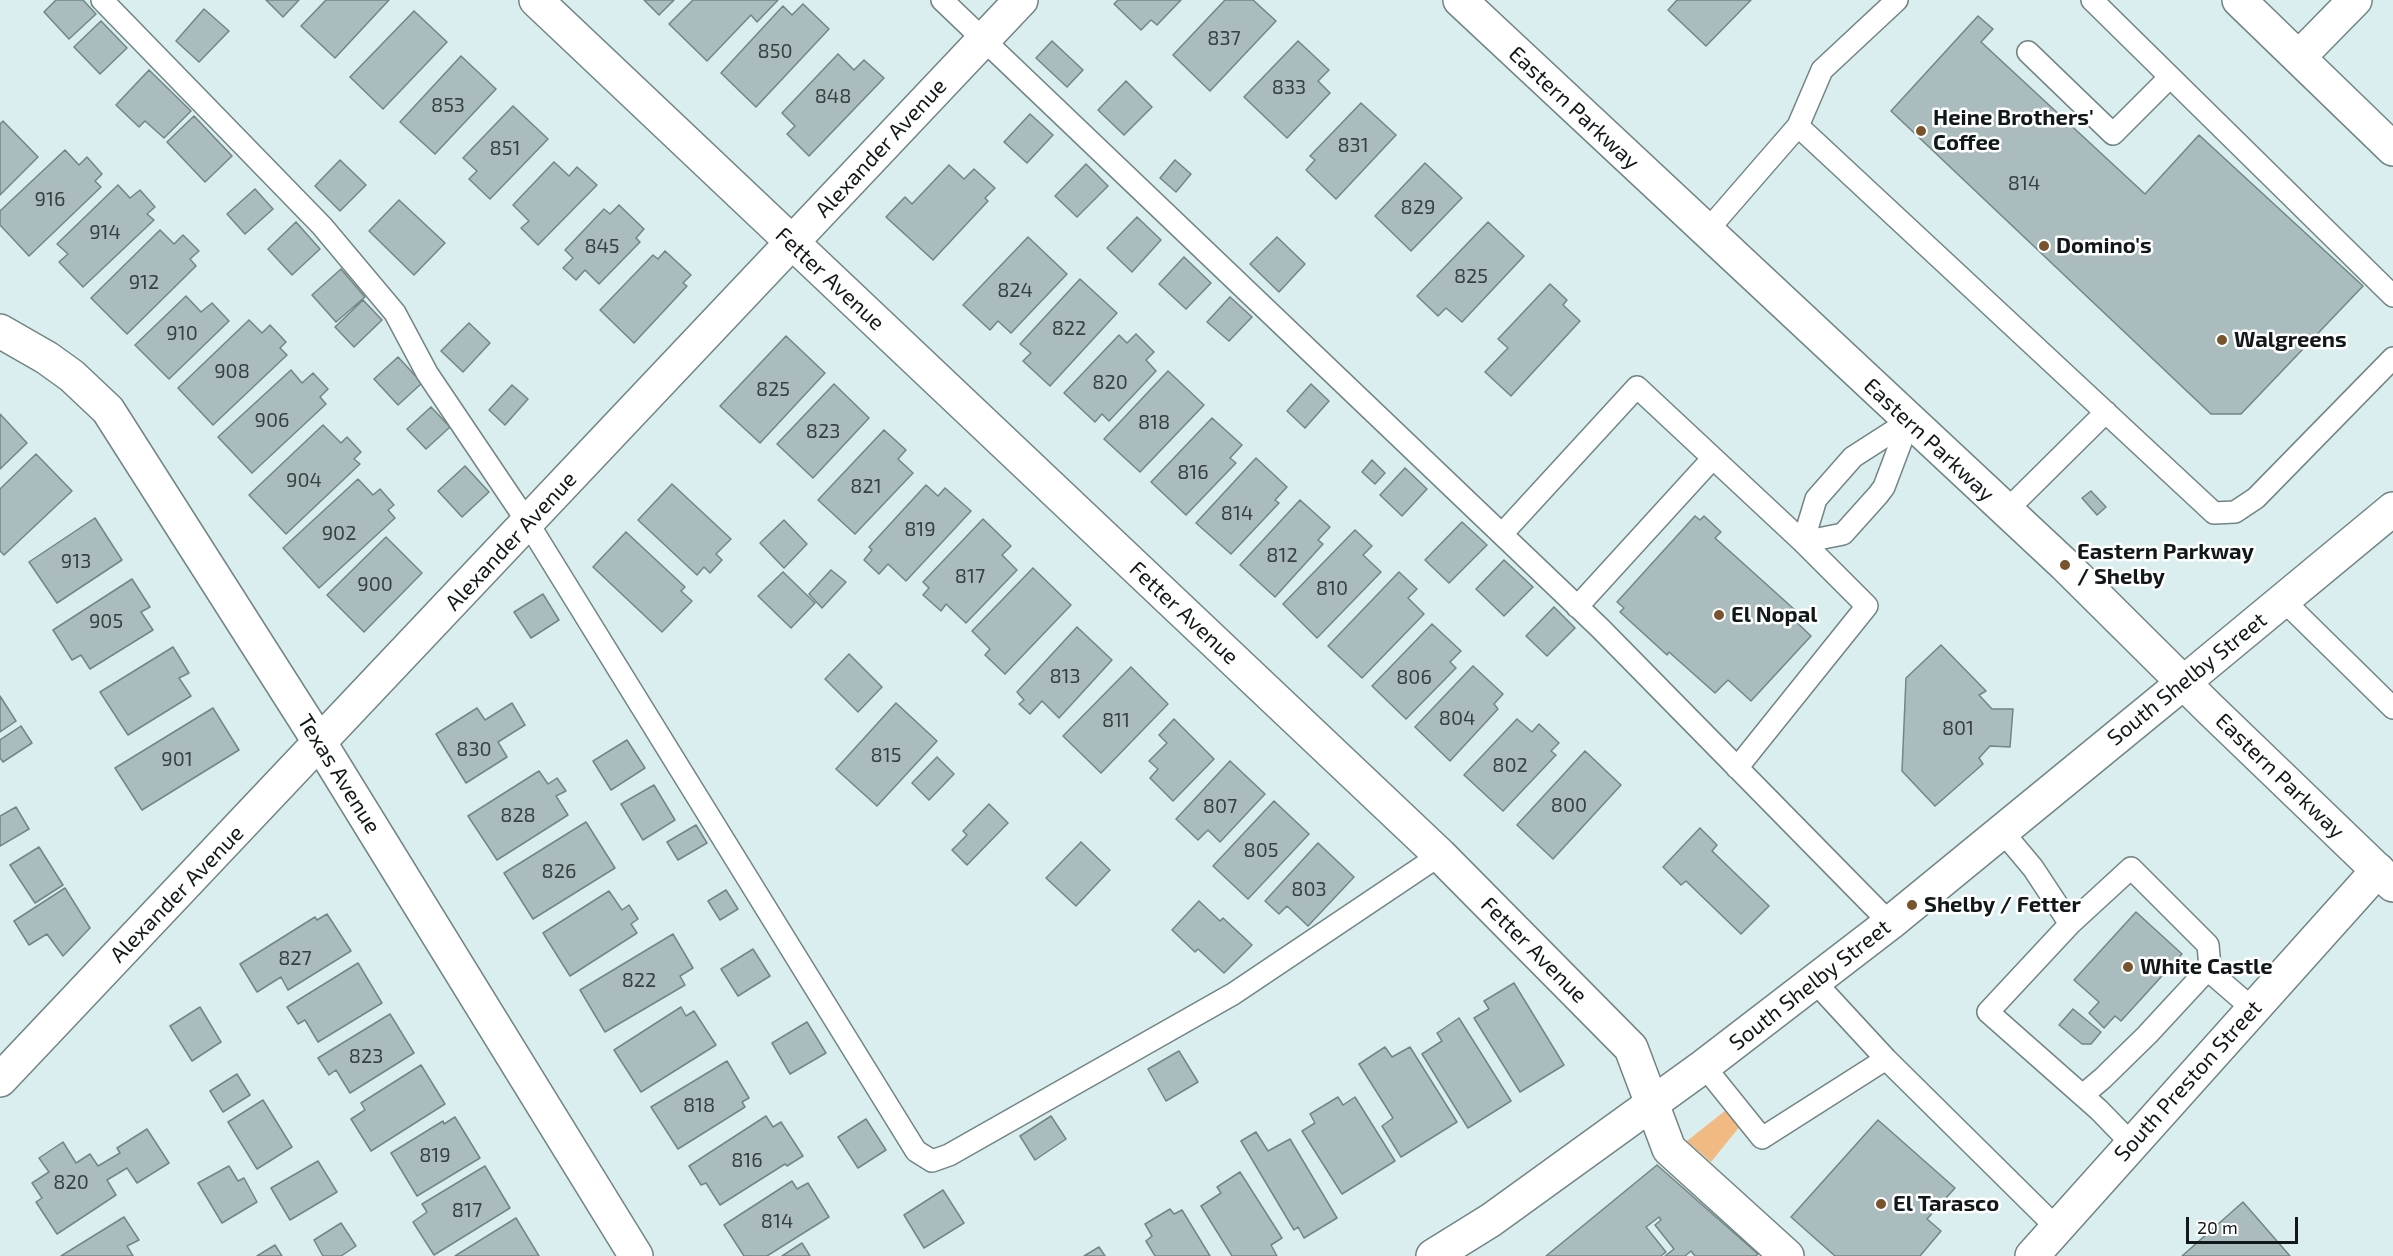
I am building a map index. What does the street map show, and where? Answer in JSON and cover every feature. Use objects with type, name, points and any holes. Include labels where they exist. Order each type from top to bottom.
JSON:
[{"type":"street","name":"Fetter Avenue","points":[[536,0],[1440,855],[1631,1048],[1669,1149],[1786,1256]]},
{"type":"street","name":"Alexander Avenue","points":[[0,1080],[1021,0]]},
{"type":"street","name":"Eastern Parkway","points":[[1460,0],[2065,566],[2183,683],[2388,869]]},
{"type":"street","points":[[2239,0],[2393,149]]},
{"type":"street","points":[[2299,57],[2355,0]]},
{"type":"street","name":"Texas Avenue","points":[[0,331],[47,358],[72,376],[108,411],[320,743],[636,1256]]},
{"type":"street","name":"South Shelby Street","points":[[1433,1256],[1491,1220],[1653,1104],[1890,923],[2393,509]]},
{"type":"street","name":"South Preston Street","points":[[2032,1256],[2253,1009],[2388,869]]},
{"type":"lane","points":[[102,0],[322,226],[395,313],[428,373],[528,523],[916,1151],[932,1161],[949,1155],[1233,994],[1440,855]]},
{"type":"lane","points":[[942,0],[1577,607],[1890,923]]},
{"type":"lane","points":[[1706,232],[1798,126],[1822,70],[1897,0]]},
{"type":"lane","points":[[2092,0],[2393,296]]},
{"type":"lane","points":[[2028,52],[2113,134],[2170,77]]},
{"type":"lane","points":[[1798,126],[2214,513],[2235,512],[2256,498],[2393,358]]},
{"type":"lane","points":[[1502,534],[1637,387],[1803,542],[1867,606],[1737,768]]},
{"type":"lane","points":[[2006,511],[2106,412]]},
{"type":"lane","points":[[1803,542],[1843,534],[1878,495],[1884,487],[1909,421]]},
{"type":"lane","points":[[1803,542],[1816,499],[1853,457],[1909,421]]},
{"type":"lane","points":[[1577,607],[1713,458]]},
{"type":"lane","points":[[2283,600],[2393,708]]},
{"type":"lane","points":[[2002,831],[2033,868],[2070,924]]},
{"type":"lane","points":[[2132,1144],[2083,1095],[1988,1012],[2070,924],[2131,868],[2208,945],[2210,967],[2216,977],[2253,1009]]},
{"type":"lane","points":[[2083,1095],[2147,1035],[2210,967]]},
{"type":"lane","points":[[1814,981],[1886,1059],[2057,1227]]},
{"type":"lane","points":[[1704,1066],[1762,1138],[1886,1059]]},
{"type":"shaded area","points":[[1726,1110],[1741,1125],[1711,1162],[1687,1141]]},
{"type":"building","points":[[56,0],[83,0],[96,14],[69,39],[44,12]]},
{"type":"building","points":[[266,0],[299,0],[283,17]]},
{"type":"building","points":[[326,0],[389,0],[335,58],[301,26]]},
{"type":"building","points":[[644,0],[674,0],[659,15]]},
{"type":"building","points":[[693,0],[778,0],[757,22],[751,15],[707,61],[669,24]]},
{"type":"building","points":[[1118,0],[1181,0],[1157,25],[1151,20],[1141,30],[1114,4]]},
{"type":"building","points":[[1225,0],[1253,0],[1276,21],[1210,91],[1173,55]]},
{"type":"building","points":[[1677,0],[1751,0],[1706,46],[1668,10]]},
{"type":"building","points":[[803,4],[829,29],[756,107],[721,73],[783,6],[792,15]]},
{"type":"building","points":[[204,9],[229,31],[199,62],[176,41]]},
{"type":"building","points":[[414,11],[447,42],[383,109],[350,77]]},
{"type":"building","points":[[1978,16],[1993,29],[1981,42],[2145,194],[2199,135],[2363,286],[2241,414],[2211,414],[1891,111]]},
{"type":"building","points":[[101,21],[127,48],[100,74],[74,47]]},
{"type":"building","points":[[1052,41],[1083,70],[1067,87],[1036,58]]},
{"type":"building","points":[[1298,41],[1329,70],[1318,81],[1330,93],[1287,138],[1244,97]]},
{"type":"building","points":[[838,54],[854,70],[864,60],[884,78],[809,156],[787,134],[795,126],[782,113]]},
{"type":"building","points":[[461,56],[496,89],[435,154],[400,122]]},
{"type":"building","points":[[149,70],[191,111],[164,138],[145,121],[139,127],[116,105]]},
{"type":"building","points":[[1126,81],[1152,107],[1124,135],[1098,110]]},
{"type":"building","points":[[1361,103],[1396,135],[1336,199],[1306,170],[1315,160],[1310,156]]},
{"type":"building","points":[[513,106],[548,139],[490,199],[469,179],[477,171],[463,158]]},
{"type":"building","points":[[1030,114],[1053,135],[1027,163],[1004,142]]},
{"type":"building","points":[[194,116],[232,156],[205,182],[167,142]]},
{"type":"building","points":[[3,121],[38,157],[0,195],[0,124]]},
{"type":"building","points":[[65,150],[79,165],[87,157],[102,174],[95,181],[101,187],[29,256],[0,225],[0,211]]},
{"type":"building","points":[[340,160],[366,185],[340,211],[315,186]]},
{"type":"building","points":[[1175,160],[1191,174],[1176,192],[1160,178]]},
{"type":"building","points":[[554,162],[569,176],[577,167],[597,185],[538,245],[521,228],[529,221],[513,205]]},
{"type":"building","points":[[1425,163],[1462,198],[1411,251],[1375,216]]},
{"type":"building","points":[[1086,164],[1108,186],[1077,217],[1055,196]]},
{"type":"building","points":[[949,165],[964,179],[974,169],[995,188],[985,198],[988,201],[933,260],[886,217],[905,197],[912,204]]},
{"type":"building","points":[[118,185],[130,198],[140,190],[155,207],[147,214],[154,220],[83,287],[59,262],[68,254],[57,244]]},
{"type":"building","points":[[255,189],[273,209],[245,234],[227,214]]},
{"type":"building","points":[[399,200],[445,243],[414,275],[369,231]]},
{"type":"building","points":[[619,205],[644,229],[636,238],[640,242],[599,284],[585,270],[576,280],[563,268],[573,258],[565,250],[604,209],[610,214]]},
{"type":"building","points":[[1137,217],[1161,240],[1132,272],[1107,248]]},
{"type":"building","points":[[296,222],[320,249],[292,275],[268,249]]},
{"type":"building","points":[[1488,222],[1524,256],[1462,322],[1446,308],[1438,316],[1417,296]]},
{"type":"building","points":[[160,230],[174,244],[183,235],[199,251],[190,259],[196,266],[127,334],[91,298]]},
{"type":"building","points":[[1028,237],[1067,274],[1011,333],[998,321],[990,330],[963,305]]},
{"type":"building","points":[[1277,237],[1305,264],[1279,292],[1250,264]]},
{"type":"building","points":[[665,251],[691,275],[683,283],[687,286],[634,343],[600,310],[653,255],[658,259]]},
{"type":"building","points":[[1184,257],[1211,283],[1186,309],[1159,284]]},
{"type":"building","points":[[341,269],[365,297],[336,322],[312,295]]},
{"type":"building","points":[[1080,279],[1117,313],[1050,386],[1023,361],[1031,353],[1020,344]]},
{"type":"building","points":[[1550,284],[1567,300],[1563,305],[1580,321],[1511,396],[1485,372],[1508,348],[1498,339]]},
{"type":"building","points":[[186,296],[201,312],[212,303],[229,321],[169,379],[135,345]]},
{"type":"building","points":[[1230,297],[1252,317],[1229,341],[1207,322]]},
{"type":"building","points":[[363,300],[382,320],[354,347],[335,327]]},
{"type":"building","points":[[249,320],[262,333],[270,325],[286,342],[280,348],[287,355],[213,425],[178,388]]},
{"type":"building","points":[[469,323],[490,343],[463,372],[441,351]]},
{"type":"building","points":[[1136,334],[1154,352],[1146,360],[1156,371],[1109,421],[1102,414],[1095,422],[1064,393],[1119,335],[1127,343]]},
{"type":"building","points":[[786,336],[825,373],[760,443],[720,406]]},
{"type":"building","points":[[398,357],[422,383],[398,405],[374,379]]},
{"type":"building","points":[[291,370],[302,383],[313,373],[328,389],[320,397],[326,404],[252,473],[218,437]]},
{"type":"building","points":[[1168,371],[1204,405],[1140,472],[1104,439]]},
{"type":"building","points":[[834,384],[869,418],[813,478],[777,444]]},
{"type":"building","points":[[1311,384],[1329,401],[1305,428],[1287,411]]},
{"type":"building","points":[[512,385],[528,399],[505,425],[489,410]]},
{"type":"building","points":[[431,407],[450,427],[426,449],[407,429]]},
{"type":"building","points":[[0,414],[27,443],[0,469]]},
{"type":"building","points":[[1212,418],[1242,445],[1230,458],[1236,463],[1186,515],[1151,482]]},
{"type":"building","points":[[323,425],[341,443],[347,437],[361,452],[354,459],[360,464],[286,534],[249,495]]},
{"type":"building","points":[[884,430],[906,450],[898,459],[913,473],[855,534],[818,500]]},
{"type":"building","points":[[36,454],[72,491],[4,555],[0,551],[0,489]]},
{"type":"building","points":[[1256,458],[1287,487],[1275,500],[1279,503],[1231,554],[1196,523]]},
{"type":"building","points":[[1372,460],[1385,473],[1375,484],[1362,472]]},
{"type":"building","points":[[465,466],[489,492],[462,517],[438,491]]},
{"type":"building","points":[[1405,468],[1427,489],[1402,516],[1380,495]]},
{"type":"building","points":[[358,479],[373,495],[380,489],[394,505],[388,510],[395,518],[319,588],[283,548]]},
{"type":"building","points":[[672,484],[731,539],[716,554],[722,560],[710,573],[704,567],[697,575],[638,520]]},
{"type":"building","points":[[926,485],[938,496],[945,488],[971,511],[906,581],[888,564],[879,574],[864,560],[872,550],[869,547]]},
{"type":"building","points":[[2091,491],[2106,507],[2097,515],[2082,498]]},
{"type":"building","points":[[1300,500],[1330,527],[1318,540],[1323,544],[1275,597],[1240,565]]},
{"type":"building","points":[[1695,516],[1700,520],[1704,516],[1721,532],[1715,538],[1795,610],[1790,616],[1811,636],[1751,701],[1728,680],[1715,693],[1669,652],[1667,655],[1620,612],[1624,608],[1617,602]]},
{"type":"building","points":[[95,518],[122,560],[57,603],[29,562]]},
{"type":"building","points":[[983,519],[1011,546],[1002,555],[1017,570],[966,623],[946,604],[941,611],[923,595],[929,588],[923,582]]},
{"type":"building","points":[[784,520],[807,544],[784,568],[760,543]]},
{"type":"building","points":[[1462,522],[1487,545],[1449,583],[1425,560]]},
{"type":"building","points":[[1355,530],[1372,546],[1363,555],[1381,572],[1317,638],[1283,604]]},
{"type":"building","points":[[626,532],[685,587],[681,591],[692,601],[662,632],[593,567]]},
{"type":"building","points":[[386,537],[422,573],[364,632],[327,595]]},
{"type":"building","points":[[1504,560],[1533,587],[1504,616],[1476,589]]},
{"type":"building","points":[[1033,568],[1071,605],[1005,674],[985,655],[990,649],[972,631]]},
{"type":"building","points":[[831,570],[846,582],[822,608],[809,594]]},
{"type":"building","points":[[783,572],[815,603],[791,628],[758,596]]},
{"type":"building","points":[[1399,572],[1417,589],[1408,598],[1424,614],[1362,678],[1328,646]]},
{"type":"building","points":[[132,579],[150,607],[141,612],[153,630],[90,669],[81,655],[72,660],[53,630]]},
{"type":"building","points":[[543,594],[559,620],[531,638],[514,612]]},
{"type":"building","points":[[1554,607],[1575,628],[1547,656],[1526,636]]},
{"type":"building","points":[[1432,624],[1461,651],[1450,662],[1456,668],[1406,719],[1372,686]]},
{"type":"building","points":[[1077,627],[1112,660],[1059,718],[1042,701],[1030,714],[1019,704],[1024,700],[1017,692]]},
{"type":"building","points":[[1941,645],[1986,691],[1979,695],[1992,709],[2013,709],[2010,747],[1990,746],[1979,758],[1983,764],[1935,806],[1902,771],[1906,678]]},
{"type":"building","points":[[173,647],[189,673],[179,678],[191,696],[128,735],[100,692]]},
{"type":"building","points":[[849,654],[882,687],[858,712],[825,679]]},
{"type":"building","points":[[1473,666],[1503,694],[1494,704],[1498,709],[1450,761],[1415,727]]},
{"type":"building","points":[[1131,667],[1168,704],[1101,773],[1063,736]]},
{"type":"building","points":[[0,696],[16,721],[0,732]]},
{"type":"building","points":[[512,703],[525,725],[498,742],[507,757],[466,783],[436,734],[477,708],[485,720]]},
{"type":"building","points":[[896,703],[937,741],[877,806],[836,769]]},
{"type":"building","points":[[213,708],[239,750],[142,810],[115,768]]},
{"type":"building","points":[[1174,719],[1214,759],[1173,801],[1150,778],[1158,769],[1149,761],[1167,743],[1159,735]]},
{"type":"building","points":[[1517,719],[1532,732],[1539,724],[1559,743],[1551,751],[1556,755],[1503,811],[1464,775]]},
{"type":"building","points":[[21,726],[32,743],[3,762],[0,758],[0,740]]},
{"type":"building","points":[[627,740],[645,768],[611,790],[593,761]]},
{"type":"building","points":[[1585,751],[1621,785],[1553,859],[1517,825]]},
{"type":"building","points":[[937,757],[954,774],[929,800],[912,783]]},
{"type":"building","points":[[1230,761],[1265,794],[1220,842],[1208,830],[1198,840],[1176,819]]},
{"type":"building","points":[[539,771],[548,784],[557,778],[566,791],[556,796],[568,815],[497,860],[468,816]]},
{"type":"building","points":[[654,785],[675,820],[643,840],[621,804]]},
{"type":"building","points":[[1274,801],[1309,834],[1248,899],[1213,866]]},
{"type":"building","points":[[989,804],[1008,823],[967,865],[952,850],[967,835],[963,831]]},
{"type":"building","points":[[16,807],[29,829],[0,846],[0,816]]},
{"type":"building","points":[[586,822],[615,868],[533,919],[504,873]]},
{"type":"building","points":[[696,825],[707,843],[678,860],[667,842]]},
{"type":"building","points":[[1700,828],[1717,845],[1712,851],[1769,906],[1741,934],[1686,881],[1681,885],[1663,867]]},
{"type":"building","points":[[1081,842],[1110,870],[1076,906],[1046,878]]},
{"type":"building","points":[[1318,843],[1354,877],[1308,926],[1287,906],[1279,914],[1265,901]]},
{"type":"building","points":[[39,847],[63,885],[35,903],[10,865]]},
{"type":"building","points":[[65,888],[90,928],[63,956],[47,934],[29,945],[14,921]]},
{"type":"building","points":[[726,890],[738,909],[720,920],[708,901]]},
{"type":"building","points":[[609,891],[622,910],[629,905],[638,919],[631,924],[637,933],[570,976],[543,933]]},
{"type":"building","points":[[1199,901],[1220,921],[1223,918],[1252,945],[1224,973],[1198,949],[1195,952],[1172,930]]},
{"type":"building","name":"White Castle","points":[[2136,912],[2182,954],[2121,1021],[2115,1016],[2104,1028],[2089,1013],[2099,1002],[2074,980]]},
{"type":"building","points":[[327,914],[351,951],[288,990],[281,977],[257,992],[240,964],[315,917],[317,920]]},
{"type":"building","points":[[673,934],[693,968],[680,976],[685,985],[605,1032],[580,990]]},
{"type":"building","points":[[753,949],[770,976],[738,996],[721,969]]},
{"type":"building","points":[[358,963],[382,1003],[318,1042],[305,1020],[298,1024],[287,1007]]},
{"type":"building","points":[[1514,983],[1564,1065],[1520,1092],[1474,1018],[1489,1009],[1484,1001]]},
{"type":"building","points":[[200,1007],[221,1042],[192,1061],[170,1026]]},
{"type":"building","points":[[681,1007],[686,1016],[694,1011],[716,1045],[641,1092],[614,1050]]},
{"type":"building","points":[[2073,1009],[2101,1032],[2091,1044],[2082,1044],[2059,1025]]},
{"type":"building","points":[[390,1014],[414,1053],[350,1093],[336,1070],[329,1075],[318,1058]]},
{"type":"building","points":[[1459,1018],[1511,1101],[1468,1128],[1422,1054],[1442,1041],[1437,1033]]},
{"type":"building","points":[[807,1022],[826,1053],[790,1074],[772,1043]]},
{"type":"building","points":[[1385,1047],[1392,1057],[1410,1047],[1457,1122],[1401,1157],[1382,1126],[1393,1118],[1359,1064]]},
{"type":"building","points":[[1179,1051],[1198,1082],[1166,1101],[1148,1069]]},
{"type":"building","points":[[727,1061],[749,1098],[742,1102],[745,1107],[678,1149],[651,1107]]},
{"type":"building","points":[[421,1065],[445,1104],[371,1151],[351,1119],[365,1110],[361,1103]]},
{"type":"building","points":[[237,1074],[250,1095],[223,1112],[210,1091]]},
{"type":"building","points":[[1338,1097],[1343,1105],[1355,1097],[1395,1161],[1342,1194],[1302,1131],[1315,1123],[1310,1114]]},
{"type":"building","points":[[263,1100],[292,1147],[257,1169],[228,1122]]},
{"type":"building","points":[[766,1116],[773,1127],[781,1122],[803,1156],[787,1166],[785,1164],[720,1205],[706,1183],[701,1185],[689,1166]]},
{"type":"building","points":[[1051,1116],[1066,1139],[1035,1160],[1020,1136]]},
{"type":"building","points":[[455,1117],[480,1158],[417,1196],[391,1153],[443,1121],[444,1124]]},
{"type":"building","points":[[866,1119],[886,1150],[858,1168],[838,1137]]},
{"type":"building","points":[[1878,1120],[1955,1188],[1927,1219],[1941,1231],[1920,1256],[1835,1256],[1791,1217]]},
{"type":"building","points":[[147,1129],[169,1163],[137,1183],[127,1168],[107,1180],[116,1195],[57,1234],[36,1202],[42,1198],[32,1183],[49,1172],[39,1158],[63,1142],[76,1163],[90,1154],[98,1166],[120,1153],[117,1148]]},
{"type":"building","points":[[1256,1132],[1268,1151],[1290,1139],[1337,1218],[1304,1238],[1298,1227],[1294,1230],[1241,1141]]},
{"type":"building","points":[[318,1161],[337,1192],[290,1220],[271,1188]]},
{"type":"building","points":[[1657,1165],[1758,1254],[1756,1256],[1695,1256],[1691,1251],[1685,1256],[1665,1256],[1674,1249],[1655,1225],[1661,1220],[1659,1217],[1646,1227],[1666,1252],[1661,1256],[1546,1256]]},
{"type":"building","points":[[229,1166],[238,1181],[244,1178],[257,1202],[222,1223],[198,1183]]},
{"type":"building","points":[[485,1166],[510,1208],[434,1255],[413,1222],[427,1212],[422,1204]]},
{"type":"building","points":[[1240,1172],[1282,1238],[1271,1245],[1277,1256],[1232,1256],[1201,1206],[1221,1193],[1217,1187]]},
{"type":"building","points":[[792,1181],[797,1189],[808,1183],[829,1217],[767,1256],[744,1256],[724,1225]]},
{"type":"building","points":[[943,1190],[964,1223],[924,1248],[904,1215]]},
{"type":"building","points":[[2243,1202],[2290,1256],[2182,1256]]},
{"type":"building","points":[[1170,1209],[1174,1214],[1182,1210],[1210,1256],[1155,1256],[1146,1241],[1152,1236],[1145,1224]]},
{"type":"building","points":[[124,1217],[139,1240],[127,1246],[133,1256],[61,1256]]},
{"type":"building","points":[[516,1218],[539,1256],[455,1256]]},
{"type":"building","points":[[341,1223],[356,1246],[341,1256],[323,1256],[314,1240]]},
{"type":"building","points":[[802,1243],[810,1256],[782,1256]]},
{"type":"building","points":[[275,1245],[282,1256],[257,1256]]},
{"type":"building","points":[[1099,1247],[1105,1256],[1084,1256]]},
{"type":"place","name":"Heine Brothers' Coffee","points":[[1921,131]]},
{"type":"place","name":"Domino's","points":[[2044,246]]},
{"type":"place","name":"Walgreens","points":[[2222,340]]},
{"type":"place","name":"Eastern Parkway / Shelby","points":[[2065,565]]},
{"type":"place","name":"El Nopal","points":[[1719,615]]},
{"type":"place","name":"Shelby / Fetter","points":[[1912,905]]},
{"type":"place","name":"White Castle","points":[[2128,967]]},
{"type":"place","name":"El Tarasco","points":[[1881,1204]]}]
